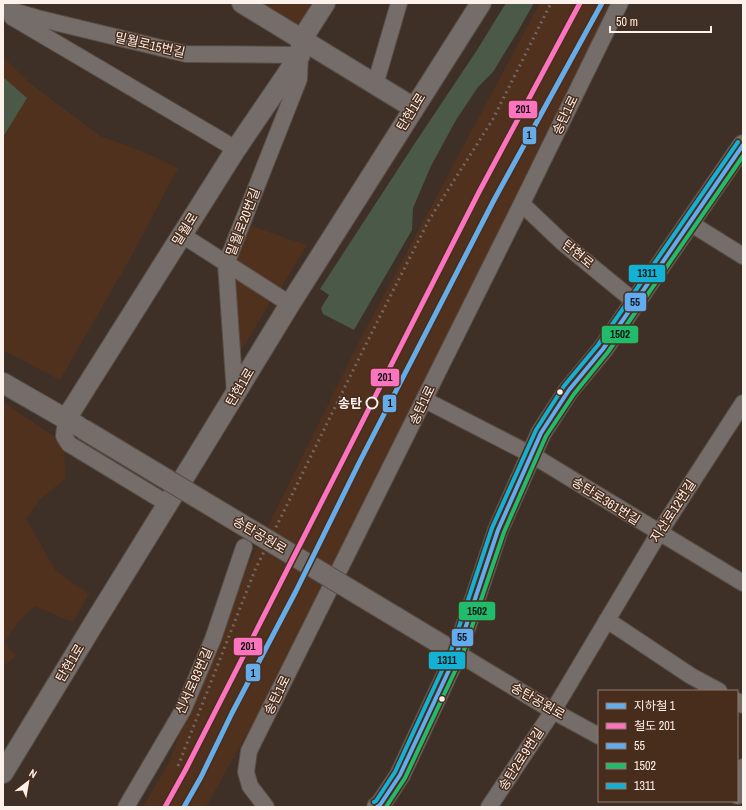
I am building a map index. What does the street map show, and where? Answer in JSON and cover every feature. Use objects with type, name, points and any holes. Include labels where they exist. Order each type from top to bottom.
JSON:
[{"type":"street","points":[[242,3],[301,47],[375,85],[414,108]]},
{"type":"street","name":"밀월로","points":[[75,424],[182,235],[301,47],[325,3]]},
{"type":"street","points":[[375,85],[399,3]]},
{"type":"street","name":"탄현1로","points":[[3,773],[290,304],[481,3]]},
{"type":"street","name":"송탄1로","points":[[266,807],[250,786],[246,772],[249,751],[425,400],[620,3]]},
{"type":"street","name":"밀월로15번길","points":[[3,8],[37,18],[186,54],[301,47]]},
{"type":"street","points":[[3,12],[236,149]]},
{"type":"street","name":"밀월로20번길","points":[[234,395],[226,264],[299,79],[301,47]]},
{"type":"street","points":[[377,807],[380,805],[400,775],[498,530],[541,434],[569,390],[603,349],[743,145]]},
{"type":"street","name":"탄현로","points":[[522,204],[562,242],[635,302]]},
{"type":"street","points":[[690,223],[743,256]]},
{"type":"street","points":[[182,235],[290,304]]},
{"type":"street","name":"송탄공원로","points":[[3,383],[75,424],[553,711],[598,735]]},
{"type":"street","points":[[425,400],[532,455]]},
{"type":"street","name":"지산로12번길","points":[[553,711],[658,533],[743,403]]},
{"type":"street","points":[[75,424],[64,436],[69,444],[168,504]]},
{"type":"street","name":"송탄로361번길","points":[[532,455],[658,533],[743,583]]},
{"type":"street","name":"신서로93번길","points":[[126,807],[183,710],[213,639],[244,547]]},
{"type":"street","points":[[607,620],[691,676],[716,690]]},
{"type":"street","name":"송탄2로9번길","points":[[493,806],[553,711]]},
{"type":"street","points":[[739,796],[743,767]]},
{"type":"shaded area","points":[[260,3],[319,3],[302,29]]},
{"type":"shaded area","points":[[540,3],[612,3],[569,86],[429,380],[267,698],[206,807],[143,807],[168,764],[243,576],[363,334]]},
{"type":"shaded area","points":[[3,57],[32,85],[100,136],[141,151],[178,168],[133,253],[60,380],[3,350]]},
{"type":"shaded area","points":[[248,225],[307,245],[279,291],[235,264]]},
{"type":"shaded area","points":[[233,277],[271,301],[237,357]]},
{"type":"shaded area","points":[[3,402],[64,443],[65,479],[41,498],[26,519],[56,571],[89,594],[73,622],[35,606],[19,621],[4,642],[16,656],[3,666]]},
{"type":"green space","points":[[506,3],[534,3],[493,72],[478,87],[456,120],[431,166],[413,208],[412,230],[354,330],[323,314],[321,308],[329,295],[320,289],[477,50]]},
{"type":"green space","points":[[3,77],[27,98],[3,137]]},
{"type":"railway","points":[[178,766],[255,570],[368,340],[429,220],[493,119],[551,3]]},
{"type":"metro line","name":"1","points":[[184,807],[201,777],[232,713],[296,591],[360,461],[494,200],[602,3]]},
{"type":"rail line","name":"201","points":[[165,807],[186,769],[479,192],[580,3]]},
{"type":"transit line","name":"1311","points":[[374,802],[395,772],[451,651],[492,528],[536,430],[564,386],[598,345],[738,142]]},
{"type":"transit line","name":"55","points":[[377,807],[380,805],[400,775],[457,653],[498,530],[541,433],[569,390],[603,349],[743,145]]},
{"type":"transit line","name":"1502","points":[[386,807],[405,778],[462,656],[504,532],[546,436],[574,394],[608,352],[743,156]]},
{"type":"place","name":"송탄","points":[[372,403]]}]
